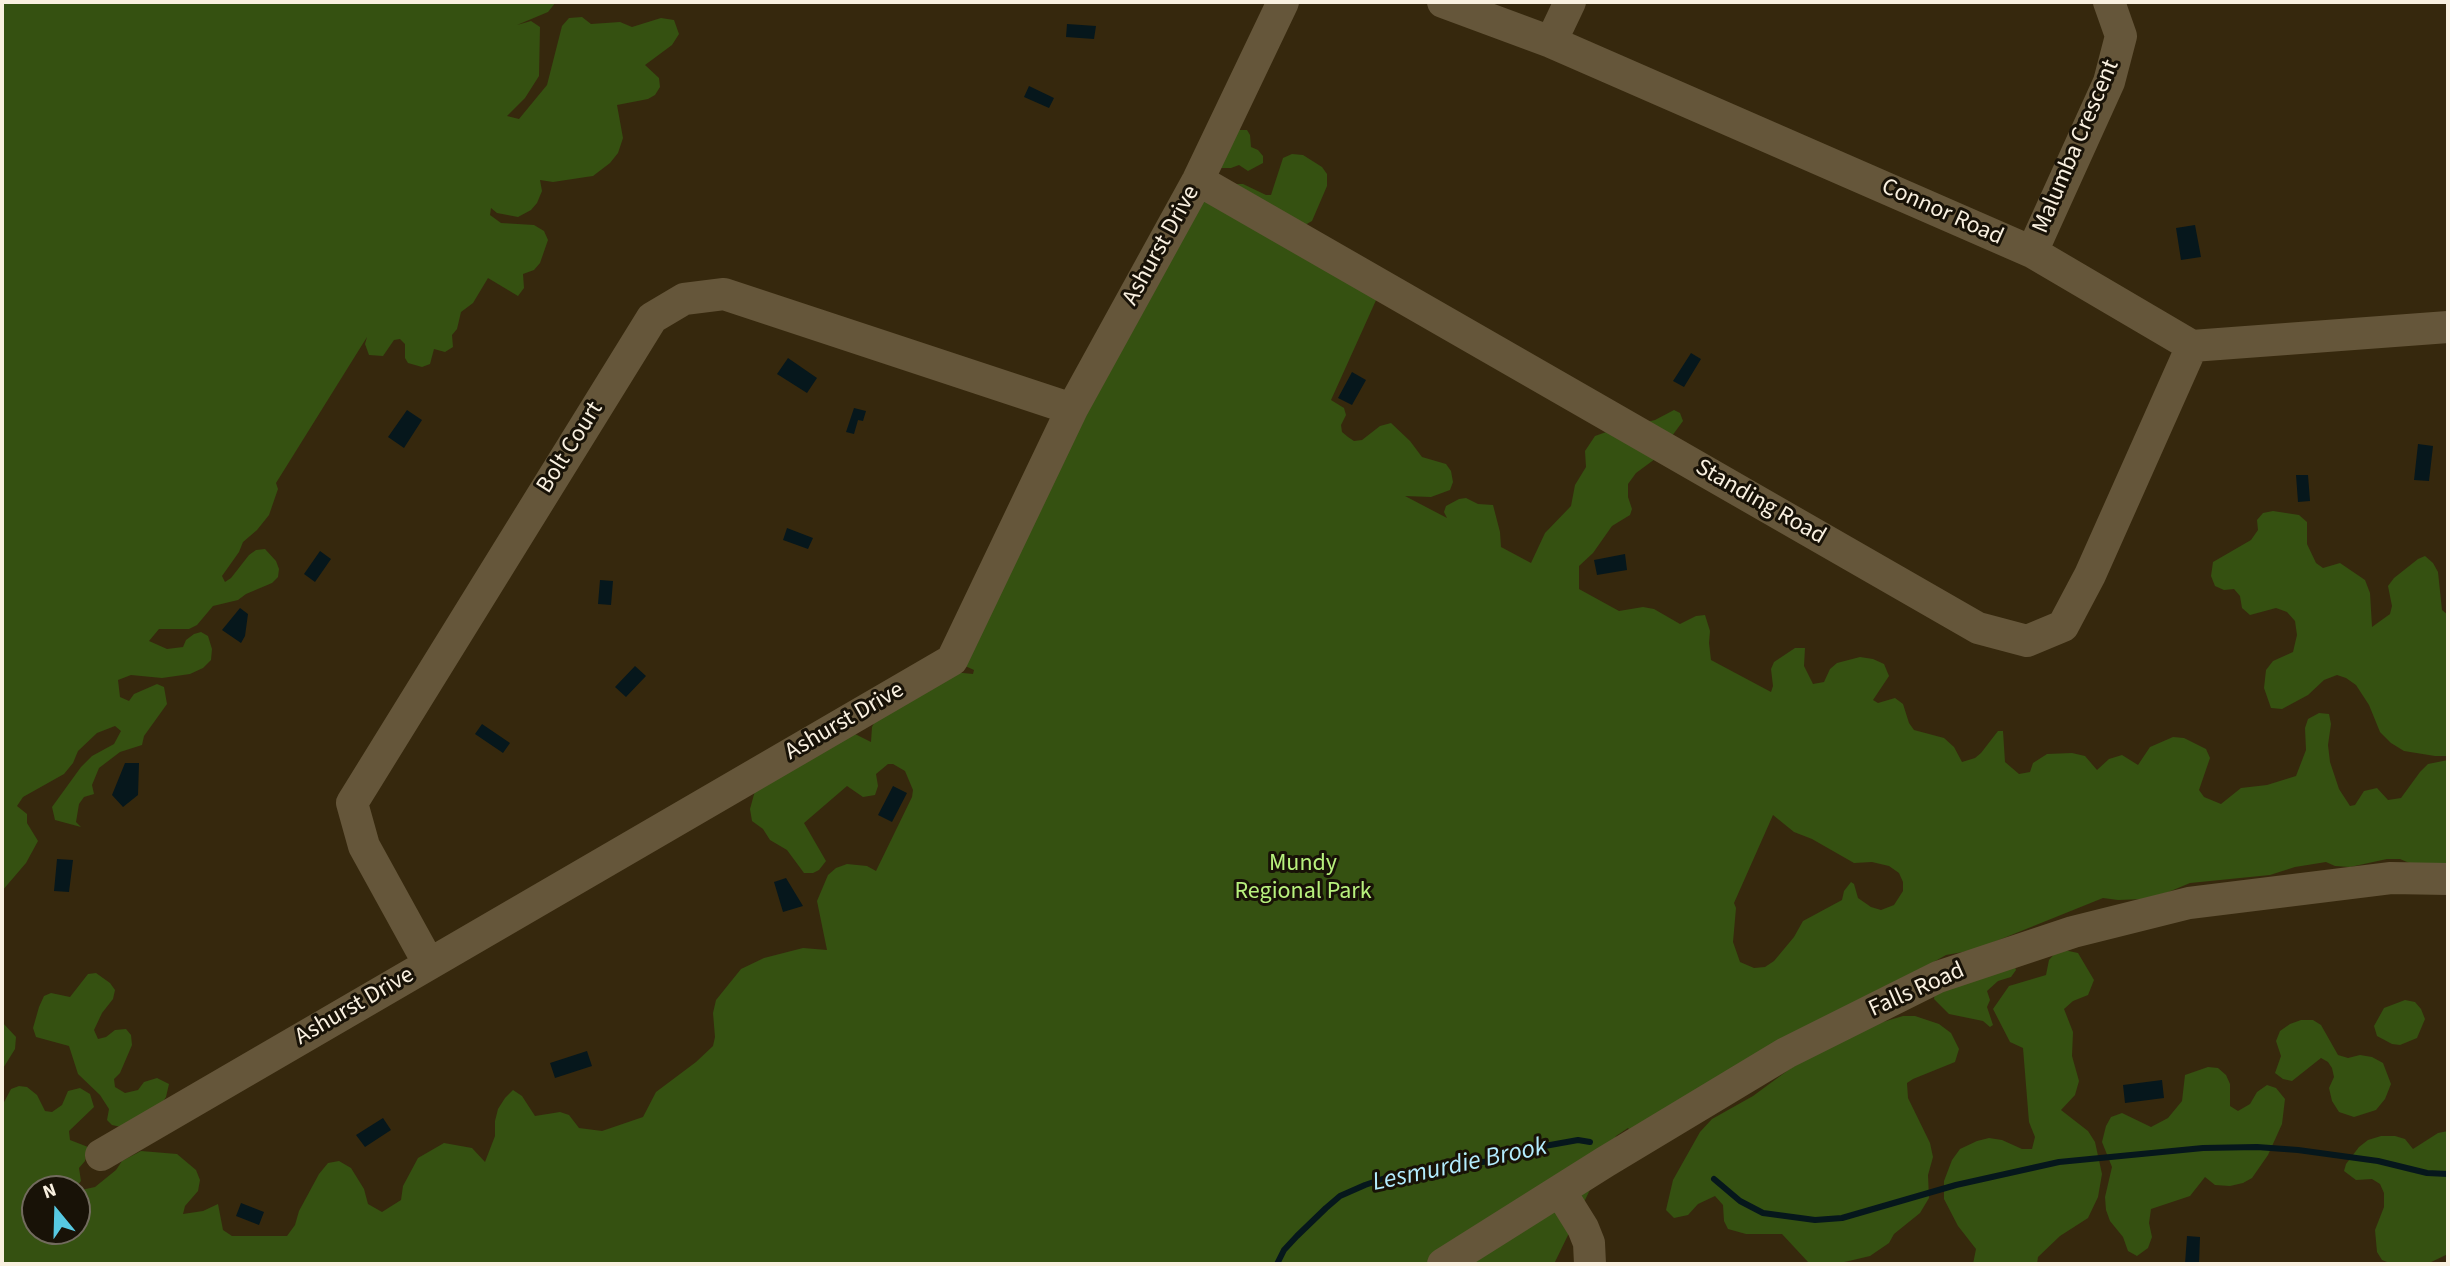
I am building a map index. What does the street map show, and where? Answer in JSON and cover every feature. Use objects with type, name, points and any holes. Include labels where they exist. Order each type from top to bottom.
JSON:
[{"type":"street","name":"Ashurst Drive","points":[[102,1156],[952,660],[1072,409],[1198,180],[1283,2]]},
{"type":"street","name":"Connor Road","points":[[1443,2],[1551,42],[2032,252],[2192,346]]},
{"type":"street","points":[[1551,42],[1570,2]]},
{"type":"street","name":"Malumba Crescent","points":[[2032,252],[2109,82],[2121,36],[2109,2]]},
{"type":"street","name":"Standing Road","points":[[1198,180],[1978,628],[2027,641],[2063,626],[2090,575],[2192,346]]},
{"type":"street","name":"Bolt Court","points":[[429,964],[364,846],[352,803],[652,318],[684,299],[724,294],[1072,409]]},
{"type":"street","points":[[2192,346],[2448,327]]},
{"type":"street","name":"Falls Road","points":[[1443,1264],[1786,1053],[1938,977],[2073,932],[2189,903],[2390,878],[2448,879]]},
{"type":"street","points":[[1560,1191],[1583,1228],[1589,1243],[1590,1264]]},
{"type":"green space","points":[[2,2],[556,2],[548,12],[517,25],[531,21],[540,27],[539,76],[525,98],[507,116],[519,119],[547,85],[562,26],[569,18],[582,17],[591,24],[620,22],[632,27],[661,18],[674,20],[679,34],[672,45],[645,65],[659,78],[660,87],[655,95],[617,105],[623,138],[618,153],[610,163],[593,176],[553,182],[540,180],[542,191],[537,203],[518,217],[497,213],[491,208],[490,215],[501,223],[534,225],[544,231],[548,240],[540,263],[534,270],[523,274],[524,288],[518,296],[488,278],[473,303],[461,312],[457,329],[452,335],[453,347],[445,352],[434,349],[430,364],[422,367],[408,363],[405,358],[405,344],[400,339],[394,340],[383,356],[369,355],[365,344],[367,337],[276,483],[278,489],[269,515],[243,542],[222,576],[225,582],[249,555],[256,550],[265,549],[276,561],[278,577],[272,583],[238,600],[213,606],[197,625],[189,629],[159,629],[149,641],[167,649],[183,647],[186,640],[194,634],[201,632],[208,636],[212,649],[211,660],[203,668],[190,674],[162,678],[131,675],[118,680],[120,697],[129,701],[134,694],[157,684],[164,687],[167,704],[144,736],[142,745],[120,752],[99,768],[92,785],[94,794],[84,797],[79,804],[76,822],[81,827],[55,820],[52,807],[81,767],[92,756],[114,744],[121,731],[115,726],[97,733],[78,751],[64,774],[23,797],[17,806],[27,814],[27,823],[38,841],[26,863],[2,891]]},
{"type":"green space","points":[[1247,130],[1251,147],[1263,156],[1263,163],[1248,171],[1239,165],[1219,168],[1230,133]]},
{"type":"green space","points":[[1292,154],[1303,155],[1322,167],[1327,174],[1327,186],[1312,221],[1305,225],[1236,184],[1271,195],[1283,158]]},
{"type":"green space","name":"Mundy Regional Park","points":[[1198,180],[1382,287],[1331,400],[1344,408],[1346,415],[1341,425],[1342,432],[1354,441],[1362,440],[1380,426],[1391,423],[1422,457],[1446,464],[1451,471],[1453,482],[1450,490],[1431,497],[1405,496],[1447,518],[1444,512],[1446,506],[1459,499],[1466,498],[1478,504],[1493,505],[1501,547],[1531,563],[1545,533],[1571,506],[1575,485],[1586,467],[1585,451],[1595,436],[1655,420],[1674,410],[1680,413],[1683,421],[1655,459],[1636,473],[1628,484],[1632,509],[1630,515],[1612,526],[1593,553],[1579,566],[1579,589],[1619,611],[1643,607],[1654,609],[1680,624],[1696,616],[1705,615],[1710,631],[1711,660],[1771,692],[1771,669],[1774,662],[1795,648],[1805,648],[1804,666],[1813,684],[1824,682],[1830,669],[1837,663],[1860,657],[1873,659],[1884,664],[1889,676],[1873,700],[1878,703],[1895,698],[1903,704],[1914,730],[1944,738],[1954,747],[1962,762],[1975,758],[1998,731],[2003,731],[2005,762],[2019,774],[2030,772],[2033,763],[2047,754],[2072,753],[2085,756],[2097,770],[2109,759],[2122,755],[2138,765],[2150,747],[2173,737],[2184,738],[2206,749],[2210,758],[2199,790],[2204,797],[2221,804],[2241,788],[2267,785],[2296,776],[2306,750],[2305,728],[2308,719],[2319,713],[2329,714],[2330,762],[2339,789],[2350,806],[2355,805],[2364,791],[2377,788],[2388,800],[2401,798],[2428,764],[2448,760],[2448,864],[2421,868],[2400,859],[2387,859],[2350,867],[2326,862],[2295,867],[2270,875],[2190,883],[2143,899],[2103,898],[1974,950],[1946,955],[1631,1132],[1628,1128],[1616,1136],[1554,1264],[2,1264],[2,1106],[11,1089],[19,1086],[27,1087],[37,1095],[45,1111],[52,1112],[62,1105],[68,1091],[80,1088],[90,1094],[94,1107],[69,1131],[70,1140],[88,1147],[85,1161],[79,1168],[80,1175],[21,1175],[21,1245],[91,1245],[91,1188],[116,1170],[122,1161],[141,1151],[177,1154],[196,1170],[200,1180],[198,1191],[185,1206],[183,1214],[203,1211],[218,1204],[223,1230],[232,1236],[287,1236],[319,1174],[328,1163],[339,1161],[351,1168],[364,1189],[368,1204],[382,1212],[401,1200],[403,1186],[418,1158],[444,1143],[472,1148],[485,1162],[495,1136],[498,1109],[513,1090],[522,1096],[535,1116],[560,1112],[569,1115],[579,1128],[602,1131],[643,1117],[656,1092],[713,1046],[713,1013],[716,1000],[741,969],[764,958],[803,948],[827,950],[817,901],[828,875],[847,864],[867,866],[876,871],[913,790],[905,771],[893,764],[888,764],[876,774],[878,786],[875,795],[863,797],[847,786],[804,823],[826,861],[819,870],[804,873],[787,850],[770,840],[763,829],[752,821],[750,809],[756,787],[847,730],[871,742],[872,727],[877,717],[953,672],[973,674],[974,670],[952,660]],"holes":[[[1773,815],[1794,832],[1854,863],[1872,862],[1889,866],[1899,873],[1903,891],[1894,905],[1881,910],[1858,898],[1851,882],[1844,891],[1842,900],[1803,921],[1794,937],[1774,961],[1765,967],[1754,968],[1740,962],[1733,942],[1736,908],[1734,903]]]},
{"type":"green space","points":[[2273,511],[2299,515],[2307,522],[2307,544],[2316,563],[2323,568],[2340,563],[2365,580],[2370,593],[2372,627],[2390,614],[2392,606],[2388,586],[2394,578],[2425,556],[2433,563],[2438,572],[2442,610],[2448,615],[2448,756],[2404,751],[2391,743],[2380,732],[2369,705],[2356,685],[2337,675],[2324,680],[2308,695],[2282,709],[2271,708],[2264,688],[2266,670],[2273,661],[2293,652],[2297,635],[2295,621],[2287,612],[2276,608],[2250,615],[2242,608],[2240,596],[2234,589],[2224,590],[2215,586],[2211,576],[2213,562],[2251,540],[2258,530],[2257,520],[2263,513]]},
{"type":"green space","points":[[2064,950],[2078,953],[2094,980],[2088,995],[2073,1001],[2064,1009],[2073,1032],[2072,1056],[2079,1081],[2075,1095],[2061,1110],[2088,1131],[2095,1142],[2102,1174],[2098,1197],[2088,1218],[2060,1236],[2038,1257],[2037,1264],[1973,1264],[1976,1249],[1958,1226],[1944,1199],[1944,1181],[1952,1160],[1960,1149],[1977,1141],[1989,1138],[2002,1140],[2022,1149],[2032,1149],[2035,1137],[2029,1122],[2023,1048],[2010,1042],[1993,1009],[2009,986],[2046,975],[2049,960],[2056,952]]},
{"type":"green space","points":[[2014,963],[2016,970],[2011,977],[1998,981],[1987,991],[1990,1000],[1987,1007],[1993,1025],[1990,1027],[1983,1021],[1949,1014],[1934,999],[1935,992]]},
{"type":"green space","points":[[96,973],[115,990],[113,999],[94,1030],[98,1039],[115,1030],[126,1029],[131,1035],[132,1045],[120,1073],[114,1079],[115,1087],[125,1093],[138,1090],[144,1082],[157,1078],[169,1084],[166,1097],[156,1112],[121,1127],[112,1125],[107,1120],[109,1109],[100,1095],[78,1074],[69,1046],[36,1037],[33,1028],[44,996],[51,993],[70,997],[88,974]]},
{"type":"green space","points":[[2405,1000],[2415,1002],[2425,1019],[2417,1038],[2400,1045],[2392,1044],[2377,1036],[2374,1026],[2384,1008]]},
{"type":"green space","points":[[1903,1016],[1915,1016],[1939,1024],[1951,1033],[1959,1049],[1955,1062],[1907,1083],[1908,1098],[1930,1143],[1933,1157],[1928,1175],[1929,1198],[1920,1213],[1894,1234],[1889,1243],[1870,1256],[1849,1261],[1834,1264],[1808,1262],[1782,1234],[1746,1234],[1728,1229],[1724,1221],[1723,1205],[1715,1196],[1698,1204],[1688,1215],[1674,1218],[1666,1210],[1673,1180],[1700,1132],[1712,1119],[1753,1096],[1791,1068],[1866,1027]]},
{"type":"green space","points":[[2301,1020],[2313,1020],[2321,1025],[2338,1055],[2348,1058],[2360,1055],[2372,1057],[2383,1063],[2391,1084],[2385,1099],[2376,1110],[2354,1117],[2339,1112],[2332,1101],[2329,1088],[2334,1077],[2332,1068],[2321,1058],[2292,1081],[2275,1073],[2281,1056],[2276,1041],[2280,1031]]},
{"type":"green space","points":[[2,1022],[16,1037],[15,1049],[2,1070]]},
{"type":"green space","points":[[2208,1067],[2218,1068],[2226,1075],[2230,1084],[2230,1106],[2238,1111],[2250,1104],[2257,1092],[2267,1085],[2276,1088],[2285,1099],[2282,1124],[2268,1155],[2252,1178],[2230,1186],[2215,1185],[2205,1177],[2190,1196],[2151,1209],[2149,1223],[2152,1237],[2148,1248],[2137,1256],[2128,1251],[2123,1237],[2110,1221],[2106,1210],[2105,1197],[2112,1167],[2102,1142],[2106,1126],[2111,1117],[2122,1113],[2151,1127],[2168,1118],[2182,1101],[2185,1075]]},
{"type":"green space","points":[[2448,1131],[2448,1254],[2427,1264],[2392,1264],[2382,1260],[2377,1252],[2375,1230],[2384,1207],[2384,1193],[2380,1184],[2372,1179],[2356,1180],[2344,1171],[2346,1164],[2368,1140],[2395,1136],[2405,1139],[2413,1149],[2438,1133]]},
{"type":"shaded area","points":[[1067,24],[1096,26],[1094,39],[1066,37]]},
{"type":"shaded area","points":[[1029,86],[1054,98],[1049,108],[1024,97]]},
{"type":"shaded area","points":[[2195,225],[2201,257],[2181,260],[2176,228]]},
{"type":"shaded area","points":[[1691,353],[1701,359],[1684,387],[1673,381]]},
{"type":"shaded area","points":[[788,358],[817,378],[807,393],[777,374]]},
{"type":"shaded area","points":[[1352,372],[1366,380],[1352,405],[1338,398]]},
{"type":"shaded area","points":[[854,408],[866,411],[863,421],[858,420],[854,434],[846,432]]},
{"type":"shaded area","points":[[407,410],[422,420],[404,448],[388,437]]},
{"type":"shaded area","points":[[2418,444],[2433,446],[2429,481],[2414,480]]},
{"type":"shaded area","points":[[2296,475],[2308,475],[2310,501],[2298,502]]},
{"type":"shaded area","points":[[787,528],[813,538],[808,549],[783,540]]},
{"type":"shaded area","points":[[320,551],[331,559],[315,582],[304,574]]},
{"type":"shaded area","points":[[1625,554],[1627,570],[1597,575],[1594,560]]},
{"type":"shaded area","points":[[600,580],[613,581],[611,605],[598,604]]},
{"type":"shaded area","points":[[240,608],[248,614],[245,636],[241,643],[222,630]]},
{"type":"shaded area","points":[[635,666],[646,676],[626,697],[615,687]]},
{"type":"shaded area","points":[[482,724],[510,743],[503,753],[475,734]]},
{"type":"shaded area","points":[[125,763],[139,763],[138,795],[123,807],[112,795]]},
{"type":"shaded area","points":[[893,786],[907,793],[892,822],[878,815]]},
{"type":"shaded area","points":[[57,859],[73,860],[69,892],[54,891]]},
{"type":"shaded area","points":[[786,878],[803,906],[783,912],[774,882]]},
{"type":"shaded area","points":[[587,1051],[592,1066],[555,1078],[550,1063]]},
{"type":"shaded area","points":[[2162,1080],[2164,1098],[2125,1103],[2123,1085]]},
{"type":"shaded area","points":[[383,1118],[391,1130],[365,1147],[356,1135]]},
{"type":"shaded area","points":[[241,1203],[264,1212],[259,1225],[236,1216]]},
{"type":"shaded area","points":[[2187,1236],[2200,1237],[2199,1264],[2185,1264]]},
{"type":"waterway","name":"Lesmurdie Brook","points":[[1277,1264],[1284,1250],[1326,1208],[1340,1196],[1365,1185],[1397,1174],[1497,1160],[1539,1147],[1578,1140],[1590,1142]]},
{"type":"waterway","points":[[1714,1179],[1740,1201],[1763,1213],[1815,1220],[1842,1218],[1956,1185],[2059,1162],[2203,1148],[2257,1147],[2298,1150],[2378,1161],[2427,1173],[2448,1174]]}]
